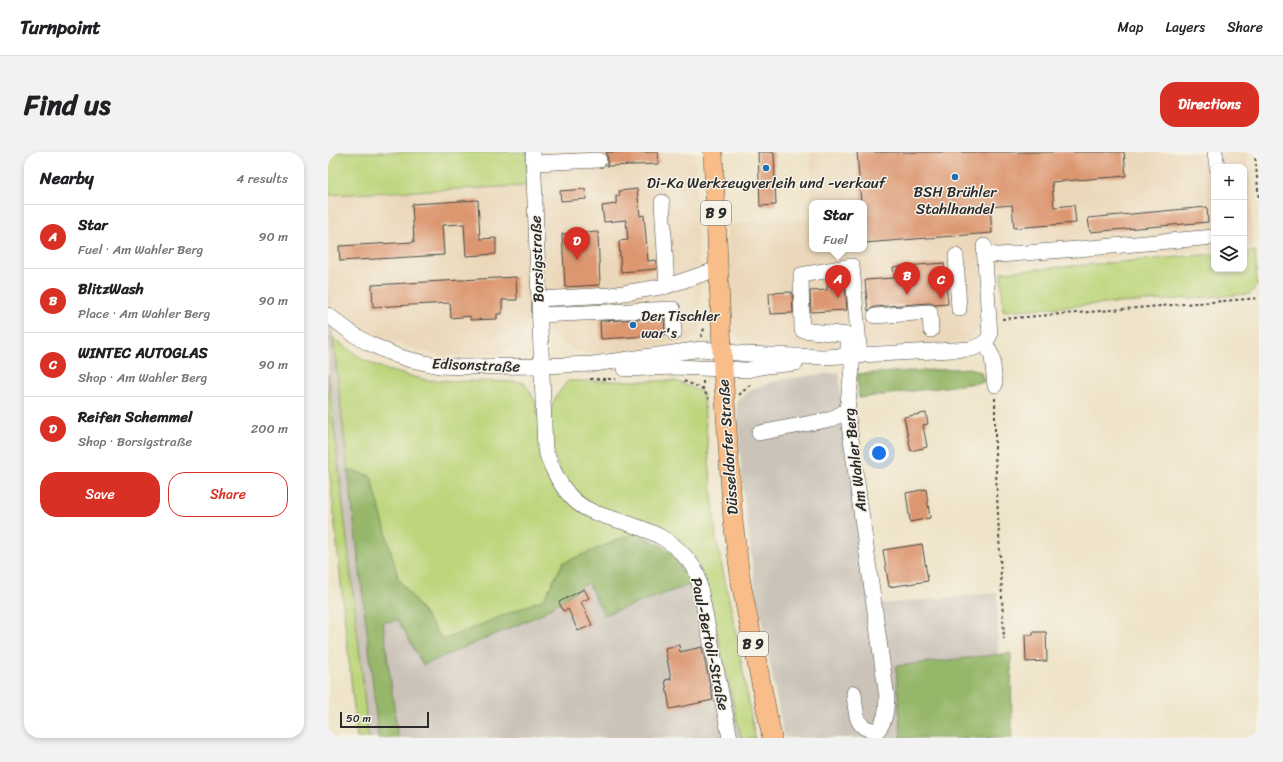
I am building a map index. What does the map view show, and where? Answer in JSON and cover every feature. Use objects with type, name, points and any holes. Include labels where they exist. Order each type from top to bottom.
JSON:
[{"type":"main road","name":"Düsseldorfer Straße","points":[[713,152],[723,370],[733,521],[741,583],[772,738]]},
{"type":"street","points":[[1215,152],[1217,164]]},
{"type":"street","points":[[533,158],[599,160]]},
{"type":"street","name":"Borsigstraße","points":[[533,158],[541,366]]},
{"type":"street","points":[[662,202],[667,286]]},
{"type":"street","points":[[722,350],[747,354],[823,357],[971,349],[985,343],[990,335],[985,250],[999,255],[1211,237]]},
{"type":"street","points":[[956,256],[959,309]]},
{"type":"street","points":[[852,266],[853,356],[848,335],[802,330],[801,274],[852,266]]},
{"type":"street","points":[[539,299],[611,295],[667,286],[718,269]]},
{"type":"street","points":[[539,315],[673,309],[674,333]]},
{"type":"street","points":[[875,316],[930,312],[931,330]]},
{"type":"street","name":"Edisonstraße","points":[[328,315],[368,344],[407,359],[439,366],[541,366],[621,361],[702,349],[722,350]]},
{"type":"street","points":[[985,343],[992,356],[994,385]]},
{"type":"street","name":"Am Wahler Berg","points":[[853,356],[847,410],[887,698],[886,714],[883,723],[878,730],[869,730],[860,725],[854,693]]},
{"type":"street","points":[[723,370],[748,370],[767,366],[796,363],[823,357]]},
{"type":"street","name":"Edisonstraße","points":[[541,366],[596,370],[676,367],[702,367],[723,370]]},
{"type":"street","name":"Paul-Bertoli-Straße","points":[[541,366],[545,449],[550,463],[564,488],[574,500],[588,509],[604,516],[642,528],[662,537],[680,550],[690,561],[697,573],[730,738]]},
{"type":"street","points":[[759,433],[832,419],[847,410]]},
{"type":"path","points":[[1255,152],[1259,202]]},
{"type":"path","points":[[989,320],[1259,298]]},
{"type":"path","points":[[702,349],[701,335],[705,327],[704,320]]},
{"type":"path","points":[[702,367],[703,389]]},
{"type":"path","points":[[994,385],[995,452],[1004,639]]},
{"type":"shaded area","points":[[526,152],[694,152],[702,324],[698,335],[685,341],[651,348],[591,354],[576,351],[563,344],[549,330],[546,321],[527,322],[519,342],[500,355],[440,356],[401,345],[363,330],[331,307],[328,282],[328,195],[524,186]]},
{"type":"shaded area","points":[[810,152],[1247,152],[1255,247],[1247,247],[1247,164],[1211,164],[1211,250],[999,267],[998,244],[980,245],[981,318],[978,331],[962,343],[806,350],[750,346],[740,340],[732,328],[727,224],[809,218],[809,252],[867,252],[867,200],[812,200]]},
{"type":"shaded area","points":[[328,282],[378,738],[368,738],[362,672],[328,374]]},
{"type":"shaded area","points":[[839,372],[843,420],[870,605],[997,593],[998,654],[896,666],[901,738],[784,738],[755,585],[742,481],[737,401],[752,389],[779,380]]},
{"type":"shaded area","points":[[705,580],[741,738],[398,738],[383,622],[398,620],[423,665],[538,616],[588,582],[692,584]]},
{"type":"green space","points":[[328,152],[526,152],[528,184],[524,186],[328,195]]},
{"type":"green space","points":[[1255,251],[1257,286],[1250,294],[1003,311],[1001,272],[1211,254],[1211,272],[1247,272],[1247,252]]},
{"type":"green space","points":[[333,338],[364,360],[387,370],[426,380],[523,382],[535,401],[553,485],[634,533],[563,563],[544,599],[443,640],[398,578],[371,476],[348,470]]},
{"type":"green space","points":[[970,368],[981,372],[984,382],[859,398],[857,374]]},
{"type":"green space","points":[[328,374],[362,672],[368,738],[357,738],[328,458]]},
{"type":"green space","points":[[568,381],[676,381],[703,393],[716,538],[736,633],[755,738],[741,738],[705,580],[690,551],[676,538],[658,527],[607,511],[588,502],[571,487],[559,468],[552,448],[550,419],[554,401]]},
{"type":"green space","points":[[348,470],[371,476],[398,578],[443,640],[544,599],[563,563],[634,533],[653,541],[670,551],[683,565],[692,584],[604,615],[588,583],[538,616],[423,665],[398,620],[383,622],[398,738],[378,738]]},
{"type":"green space","points":[[1011,653],[1012,738],[901,738],[896,666]]},
{"type":"building","points":[[606,152],[658,152],[659,164],[607,166],[608,160]]},
{"type":"building","points":[[758,152],[773,152],[774,154],[776,205],[760,206]]},
{"type":"building","name":"BSH Brühler Stahlhandel","points":[[857,152],[1124,152],[1126,176],[1052,182],[1054,207],[1074,205],[1076,223],[1014,228],[1012,205],[990,207],[992,233],[867,243],[867,200],[861,200]]},
{"type":"building","points":[[585,189],[586,199],[561,201],[560,191]]},
{"type":"building","points":[[637,189],[640,216],[644,215],[648,261],[656,260],[657,269],[621,272],[619,241],[628,240],[626,220],[604,222],[602,206],[616,204],[616,196],[620,196],[619,191]]},
{"type":"building","points":[[478,200],[480,239],[496,238],[496,254],[466,256],[464,224],[442,225],[444,255],[340,261],[339,246],[414,242],[412,204]]},
{"type":"building","points":[[1207,207],[1208,222],[1090,232],[1088,218]]},
{"type":"building","points":[[598,232],[600,285],[565,287],[562,234]]},
{"type":"building","points":[[944,263],[948,304],[935,305],[929,303],[874,307],[868,311],[865,280],[894,278],[893,267]]},
{"type":"building","points":[[516,277],[517,300],[502,300],[502,314],[497,314],[497,319],[470,320],[470,316],[451,318],[450,303],[373,307],[372,285]]},
{"type":"building","points":[[845,285],[847,310],[811,312],[810,291],[827,290],[827,286]]},
{"type":"building","points":[[792,292],[793,313],[770,314],[769,293]]},
{"type":"building","name":"Der Tischler war's","points":[[664,318],[665,335],[601,339],[600,321]]},
{"type":"building","points":[[926,413],[928,424],[923,425],[927,447],[911,451],[904,417]]},
{"type":"building","points":[[926,489],[930,518],[910,522],[906,493]]},
{"type":"building","points":[[922,544],[928,581],[889,587],[883,550]]},
{"type":"building","points":[[584,589],[589,598],[581,602],[592,625],[578,631],[568,609],[563,611],[559,602]]},
{"type":"building","points":[[1033,632],[1046,632],[1047,661],[1026,662],[1025,635],[1033,635]]},
{"type":"building","points":[[679,645],[680,652],[702,647],[713,700],[670,709],[665,680],[671,679],[665,648]]},
{"type":"place","name":"Di-Ka Werkzeugverleih und -verkauf","points":[[766,168]]},
{"type":"place","name":"BSH Brühler Stahlhandel","points":[[955,177]]},
{"type":"place","name":"Reifen Schemmel","points":[[577,260]]},
{"type":"place","name":"BlitzWash","points":[[907,295]]},
{"type":"place","name":"Star","points":[[838,298]]},
{"type":"place","name":"WINTEC AUTOGLAS","points":[[941,299]]},
{"type":"place","name":"Der Tischler war's","points":[[633,325]]}]
